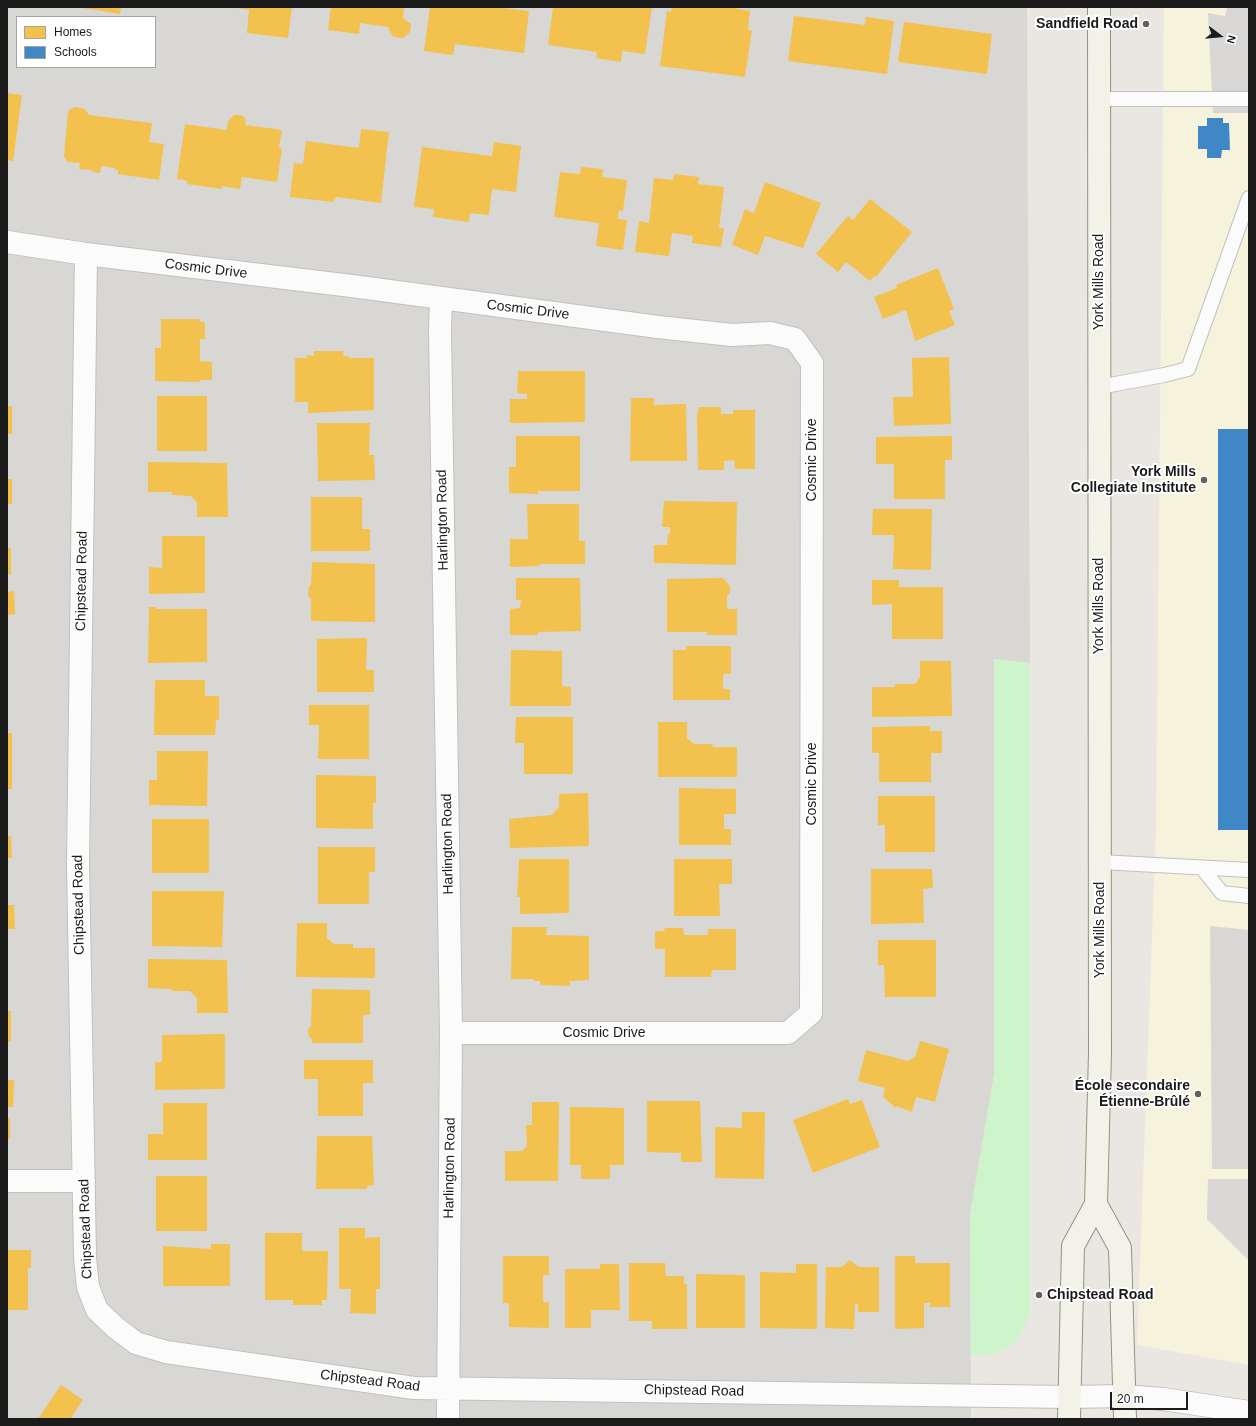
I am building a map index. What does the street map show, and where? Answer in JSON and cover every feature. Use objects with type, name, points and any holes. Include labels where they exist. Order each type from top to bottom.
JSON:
[{"type":"main road","name":"York Mills Road","points":[[1069,1419],[1073,1246],[1096,1204],[1100,1053],[1099,7]]},
{"type":"main road","points":[[1096,1204],[1120,1248],[1125,1419]]},
{"type":"street","name":"Cosmic Drive","points":[[7,242],[86,254],[352,286],[441,299],[717,334],[732,335],[770,333],[795,339],[812,363],[811,1013],[788,1033],[451,1033]]},
{"type":"street","name":"Chipstead Road","points":[[86,254],[78,864],[85,1258],[88,1287],[97,1310],[116,1328],[136,1343],[166,1352],[414,1388],[1069,1397],[1125,1396],[1163,1399],[1249,1412]]},
{"type":"street","name":"Harlington Road","points":[[441,299],[451,1033],[448,1419]]},
{"type":"street","points":[[7,1181],[84,1181]]},
{"type":"lane","points":[[1098,99],[1249,99]]},
{"type":"lane","points":[[1099,387],[1188,369],[1249,198]]},
{"type":"lane","points":[[1100,862],[1249,870]]},
{"type":"lane","points":[[1202,868],[1222,892],[1249,896]]},
{"type":"shaded area","points":[[7,7],[1027,7],[1030,663],[994,659],[994,1075],[970,1215],[971,1419],[7,1419]]},
{"type":"shaded area","points":[[1164,7],[1249,7],[1249,1365],[1137,1345],[1156,828]]},
{"type":"shaded area","points":[[1227,7],[1249,7],[1249,113],[1213,113],[1208,13],[1225,16]]},
{"type":"shaded area","points":[[1210,926],[1249,930],[1249,1169],[1212,1169]]},
{"type":"shaded area","points":[[1208,1179],[1249,1179],[1249,1261],[1207,1219]]},
{"type":"green space","points":[[994,659],[1030,663],[1030,1309],[1022,1332],[1011,1346],[995,1353],[971,1356],[970,1215],[994,1075]]},
{"type":"building: Homes","points":[[77,7],[121,7],[120,14]]},
{"type":"building: Homes","points":[[230,7],[292,7],[288,38],[247,33],[249,10]]},
{"type":"building: Homes","points":[[331,7],[404,7],[403,18],[411,24],[410,32],[403,38],[393,37],[388,27],[360,23],[359,34],[328,30]]},
{"type":"building: Homes","points":[[430,7],[494,7],[529,11],[524,53],[455,44],[453,55],[424,51]]},
{"type":"building: Homes","points":[[553,7],[652,7],[645,54],[622,51],[621,62],[596,58],[597,52],[548,45]]},
{"type":"building: Homes","points":[[672,7],[726,7],[750,11],[748,30],[752,30],[745,77],[660,66],[667,11],[671,12]]},
{"type":"building: Homes","points":[[794,16],[865,25],[866,17],[894,21],[887,74],[788,61]]},
{"type":"building: Homes","points":[[904,22],[992,34],[987,74],[898,62]]},
{"type":"building: Homes","points":[[7,93],[22,95],[13,161],[7,160]]},
{"type":"building: Homes","points":[[75,107],[85,109],[89,115],[152,123],[149,142],[164,144],[159,180],[118,174],[118,170],[115,170],[115,168],[101,166],[100,173],[92,172],[93,170],[79,169],[80,163],[68,162],[64,157],[68,111]]},
{"type":"building: Homes","points":[[234,115],[241,115],[245,118],[246,125],[282,130],[279,148],[282,149],[277,182],[242,177],[240,189],[222,186],[222,189],[187,184],[188,181],[177,179],[185,124],[227,130],[228,121]]},
{"type":"building: Homes","points":[[361,129],[389,132],[381,203],[336,197],[333,202],[290,197],[294,163],[303,164],[306,141],[359,148]]},
{"type":"building: Homes","points":[[494,142],[521,146],[516,192],[492,189],[489,215],[470,213],[469,222],[433,217],[434,209],[414,207],[422,147],[492,156]]},
{"type":"building: Homes","points":[[581,167],[603,169],[602,177],[627,180],[623,211],[619,210],[618,219],[627,220],[623,250],[596,246],[599,223],[554,217],[560,172],[580,174]]},
{"type":"building: Homes","points":[[674,174],[699,177],[698,184],[724,187],[719,228],[724,228],[721,247],[692,243],[693,236],[672,233],[669,256],[635,252],[639,221],[649,223],[654,178],[673,180]]},
{"type":"building: Homes","points":[[765,182],[821,203],[803,248],[765,236],[758,255],[732,245],[745,209],[754,213]]},
{"type":"building: Homes","points":[[870,199],[912,232],[876,277],[874,276],[870,281],[846,262],[838,272],[816,254],[848,216],[853,220]]},
{"type":"building: Homes","points":[[938,268],[954,309],[949,311],[955,325],[915,341],[906,310],[883,319],[874,297],[897,288],[896,285]]},
{"type":"building: Homes","points":[[161,319],[200,319],[200,322],[205,322],[205,339],[200,339],[200,361],[212,362],[212,380],[200,380],[200,382],[155,381],[155,348],[161,348]]},
{"type":"building: Homes","points":[[314,351],[344,351],[343,356],[349,356],[349,358],[374,358],[374,410],[308,413],[308,402],[295,402],[295,358],[307,358],[307,355],[314,356]]},
{"type":"building: Homes","points":[[949,357],[951,424],[894,426],[893,397],[913,397],[912,358]]},
{"type":"building: Homes","points":[[518,371],[585,371],[585,422],[510,423],[510,399],[527,399],[527,394],[517,393]]},
{"type":"building: Homes","points":[[157,396],[207,396],[207,451],[157,451]]},
{"type":"building: Homes","points":[[631,398],[654,398],[654,405],[686,404],[687,461],[630,461]]},
{"type":"building: Homes","points":[[7,406],[12,406],[12,434],[7,434]]},
{"type":"building: Homes","points":[[699,407],[721,407],[721,414],[733,414],[733,410],[755,410],[755,469],[735,469],[734,460],[724,461],[724,470],[698,470],[697,414]]},
{"type":"building: Homes","points":[[317,423],[370,423],[369,455],[374,455],[375,480],[318,481]]},
{"type":"building: Homes","points":[[516,436],[580,436],[580,491],[538,491],[538,494],[509,493],[509,467],[516,467]]},
{"type":"building: Homes","points":[[952,436],[952,460],[945,460],[945,499],[894,499],[894,464],[876,464],[876,437]]},
{"type":"building: Homes","points":[[148,462],[227,463],[228,517],[197,517],[197,502],[191,496],[172,495],[172,492],[148,492]]},
{"type":"building: Homes","points":[[7,479],[12,479],[12,504],[7,504]]},
{"type":"building: Homes","points":[[311,497],[362,497],[362,529],[370,529],[370,551],[311,551]]},
{"type":"building: Homes","points":[[664,501],[737,502],[736,565],[654,563],[654,545],[667,545],[668,534],[670,534],[670,527],[662,527]]},
{"type":"building: Homes","points":[[527,504],[579,504],[579,541],[585,541],[585,564],[539,564],[540,566],[510,567],[510,539],[528,539]]},
{"type":"building: Homes","points":[[873,509],[932,509],[931,570],[893,569],[894,535],[872,535]]},
{"type":"building: Homes","points":[[162,536],[205,536],[205,593],[149,594],[149,567],[162,568]]},
{"type":"building: Homes","points":[[7,548],[11,548],[11,574],[7,574]]},
{"type":"building: Homes","points":[[312,562],[375,564],[375,622],[311,621],[311,599],[308,596],[309,586],[311,585]]},
{"type":"building: Homes","points":[[516,578],[580,578],[581,631],[538,632],[538,635],[510,635],[510,609],[520,608],[521,600],[516,600]]},
{"type":"building: Homes","points":[[723,578],[730,586],[730,593],[727,596],[727,609],[737,609],[737,635],[707,635],[707,632],[667,632],[667,579]]},
{"type":"building: Homes","points":[[872,580],[899,580],[899,587],[943,587],[943,639],[892,639],[892,604],[872,605]]},
{"type":"building: Homes","points":[[14,591],[15,614],[7,615],[7,592]]},
{"type":"building: Homes","points":[[149,607],[156,607],[156,609],[207,609],[207,662],[148,663]]},
{"type":"building: Homes","points":[[367,638],[366,670],[374,670],[374,692],[317,692],[317,639]]},
{"type":"building: Homes","points":[[686,646],[731,646],[731,674],[723,674],[723,689],[730,689],[730,700],[673,700],[673,650],[686,650]]},
{"type":"building: Homes","points":[[511,650],[562,651],[562,686],[571,687],[571,706],[510,706]]},
{"type":"building: Homes","points":[[920,661],[951,661],[952,716],[872,717],[872,687],[895,687],[895,684],[915,684],[920,677]]},
{"type":"building: Homes","points":[[155,680],[205,680],[205,696],[219,696],[219,720],[216,720],[215,735],[154,735]]},
{"type":"building: Homes","points":[[309,705],[369,705],[369,759],[318,759],[319,725],[309,725]]},
{"type":"building: Homes","points":[[516,717],[573,717],[573,774],[524,774],[524,743],[515,743]]},
{"type":"building: Homes","points":[[658,722],[687,722],[687,738],[694,744],[712,744],[713,747],[737,747],[737,777],[658,777]]},
{"type":"building: Homes","points":[[930,726],[930,731],[942,731],[942,753],[931,753],[931,782],[879,782],[879,753],[872,753],[872,727]]},
{"type":"building: Homes","points":[[7,733],[12,733],[12,789],[7,789]]},
{"type":"building: Homes","points":[[157,751],[208,751],[207,806],[149,805],[149,780],[157,780]]},
{"type":"building: Homes","points":[[316,775],[376,776],[376,803],[373,803],[373,829],[316,828]]},
{"type":"building: Homes","points":[[679,788],[736,789],[736,814],[724,814],[724,829],[731,829],[731,845],[679,845]]},
{"type":"building: Homes","points":[[588,793],[589,846],[510,848],[509,819],[552,815],[559,807],[559,794]]},
{"type":"building: Homes","points":[[878,796],[935,796],[935,852],[885,852],[885,825],[878,825]]},
{"type":"building: Homes","points":[[152,819],[209,819],[209,873],[152,873]]},
{"type":"building: Homes","points":[[7,836],[11,836],[12,858],[7,858]]},
{"type":"building: Homes","points":[[318,847],[375,847],[375,872],[369,872],[369,904],[318,904]]},
{"type":"building: Homes","points":[[519,859],[569,859],[569,913],[520,914],[520,897],[517,897]]},
{"type":"building: Homes","points":[[674,859],[732,859],[732,884],[719,884],[720,916],[674,916]]},
{"type":"building: Homes","points":[[871,869],[932,869],[933,888],[923,889],[924,923],[871,924]]},
{"type":"building: Homes","points":[[152,891],[224,891],[222,947],[152,946]]},
{"type":"building: Homes","points":[[7,905],[14,905],[15,929],[7,929]]},
{"type":"building: Homes","points":[[297,923],[327,923],[327,938],[334,944],[353,944],[353,948],[375,948],[375,978],[296,977]]},
{"type":"building: Homes","points":[[512,927],[547,927],[546,935],[589,936],[589,980],[570,981],[570,986],[541,985],[540,981],[534,981],[534,979],[511,979]]},
{"type":"building: Homes","points":[[664,928],[683,928],[684,935],[708,935],[708,929],[736,929],[736,970],[712,970],[711,977],[665,977],[665,949],[655,949],[655,931],[665,931]]},
{"type":"building: Homes","points":[[878,940],[936,940],[936,997],[885,997],[884,965],[878,965]]},
{"type":"building: Homes","points":[[148,959],[227,960],[228,1013],[197,1013],[197,998],[190,991],[172,991],[172,989],[148,988]]},
{"type":"building: Homes","points":[[312,989],[370,990],[370,1015],[363,1015],[363,1043],[312,1043],[312,1039],[309,1037],[308,1029],[311,1026]]},
{"type":"building: Homes","points":[[7,1011],[11,1011],[11,1042],[7,1042]]},
{"type":"building: Homes","points":[[225,1034],[225,1089],[155,1090],[155,1062],[162,1062],[162,1035]]},
{"type":"building: Homes","points":[[920,1041],[949,1049],[935,1102],[916,1097],[912,1112],[896,1106],[896,1108],[883,1097],[885,1088],[858,1081],[866,1050],[908,1061],[915,1057]]},
{"type":"building: Homes","points":[[304,1060],[373,1060],[373,1083],[363,1083],[363,1116],[318,1116],[318,1079],[304,1079]]},
{"type":"building: Homes","points":[[7,1080],[14,1080],[13,1107],[7,1107]]},
{"type":"building: Homes","points":[[848,1099],[850,1104],[862,1100],[880,1147],[813,1173],[793,1120]]},
{"type":"building: Homes","points":[[647,1101],[700,1101],[702,1162],[681,1162],[681,1153],[647,1152]]},
{"type":"building: Homes","points":[[532,1102],[559,1102],[558,1181],[505,1181],[505,1151],[522,1151],[527,1146],[526,1125],[532,1125]]},
{"type":"building: Homes","points":[[163,1103],[207,1103],[207,1160],[148,1160],[148,1134],[163,1134]]},
{"type":"building: Homes","points":[[570,1107],[624,1108],[624,1165],[610,1165],[610,1179],[581,1179],[581,1165],[570,1165]]},
{"type":"building: Homes","points":[[742,1112],[765,1112],[764,1179],[715,1178],[715,1127],[742,1128]]},
{"type":"building: Homes","points":[[7,1118],[10,1118],[10,1139],[7,1139]]},
{"type":"building: Homes","points":[[317,1136],[372,1136],[374,1185],[367,1186],[367,1189],[316,1189]]},
{"type":"building: Homes","points":[[156,1176],[207,1176],[207,1231],[156,1231]]},
{"type":"building: Homes","points":[[339,1228],[365,1228],[365,1238],[380,1237],[380,1289],[376,1289],[376,1314],[350,1313],[351,1289],[339,1289]]},
{"type":"building: Homes","points":[[265,1233],[302,1233],[302,1251],[328,1251],[327,1300],[322,1300],[322,1305],[293,1305],[293,1300],[265,1300]]},
{"type":"building: Homes","points":[[211,1244],[230,1244],[230,1286],[163,1286],[163,1246],[211,1249]]},
{"type":"building: Homes","points":[[7,1250],[31,1250],[31,1268],[28,1268],[28,1310],[7,1310]]},
{"type":"building: Homes","points":[[503,1256],[549,1256],[549,1275],[543,1275],[543,1302],[549,1302],[549,1328],[509,1327],[509,1303],[503,1303]]},
{"type":"building: Homes","points":[[895,1256],[915,1256],[915,1263],[950,1263],[950,1307],[930,1307],[930,1303],[924,1303],[924,1328],[895,1329]]},
{"type":"building: Homes","points":[[850,1260],[858,1267],[879,1267],[879,1312],[858,1312],[858,1304],[855,1304],[854,1329],[825,1328],[826,1267],[842,1267]]},
{"type":"building: Homes","points":[[629,1263],[665,1263],[666,1276],[684,1276],[684,1284],[687,1284],[687,1329],[652,1329],[652,1321],[629,1321]]},
{"type":"building: Homes","points":[[600,1264],[619,1264],[620,1310],[591,1310],[591,1328],[565,1328],[565,1269],[600,1269]]},
{"type":"building: Homes","points":[[796,1264],[817,1264],[817,1329],[760,1328],[760,1272],[796,1273]]},
{"type":"building: Homes","points":[[696,1274],[745,1275],[745,1328],[696,1328]]},
{"type":"building: Homes","points":[[61,1385],[83,1400],[70,1419],[38,1419]]},
{"type":"building: Schools","points":[[1207,118],[1223,118],[1223,123],[1229,123],[1230,150],[1222,150],[1221,158],[1207,158],[1207,149],[1198,149],[1198,126],[1207,126]]},
{"type":"building: Schools","name":"York Mills Collegiate Institute","points":[[1218,429],[1249,429],[1249,830],[1218,830]]},
{"type":"place","name":"Sandfield Road","points":[[1146,24]]},
{"type":"place","name":"York Mills Collegiate Institute","points":[[1204,480]]},
{"type":"place","name":"École secondaire Étienne-Brûlé","points":[[1198,1094]]},
{"type":"place","name":"Chipstead Road","points":[[1039,1295]]}]
